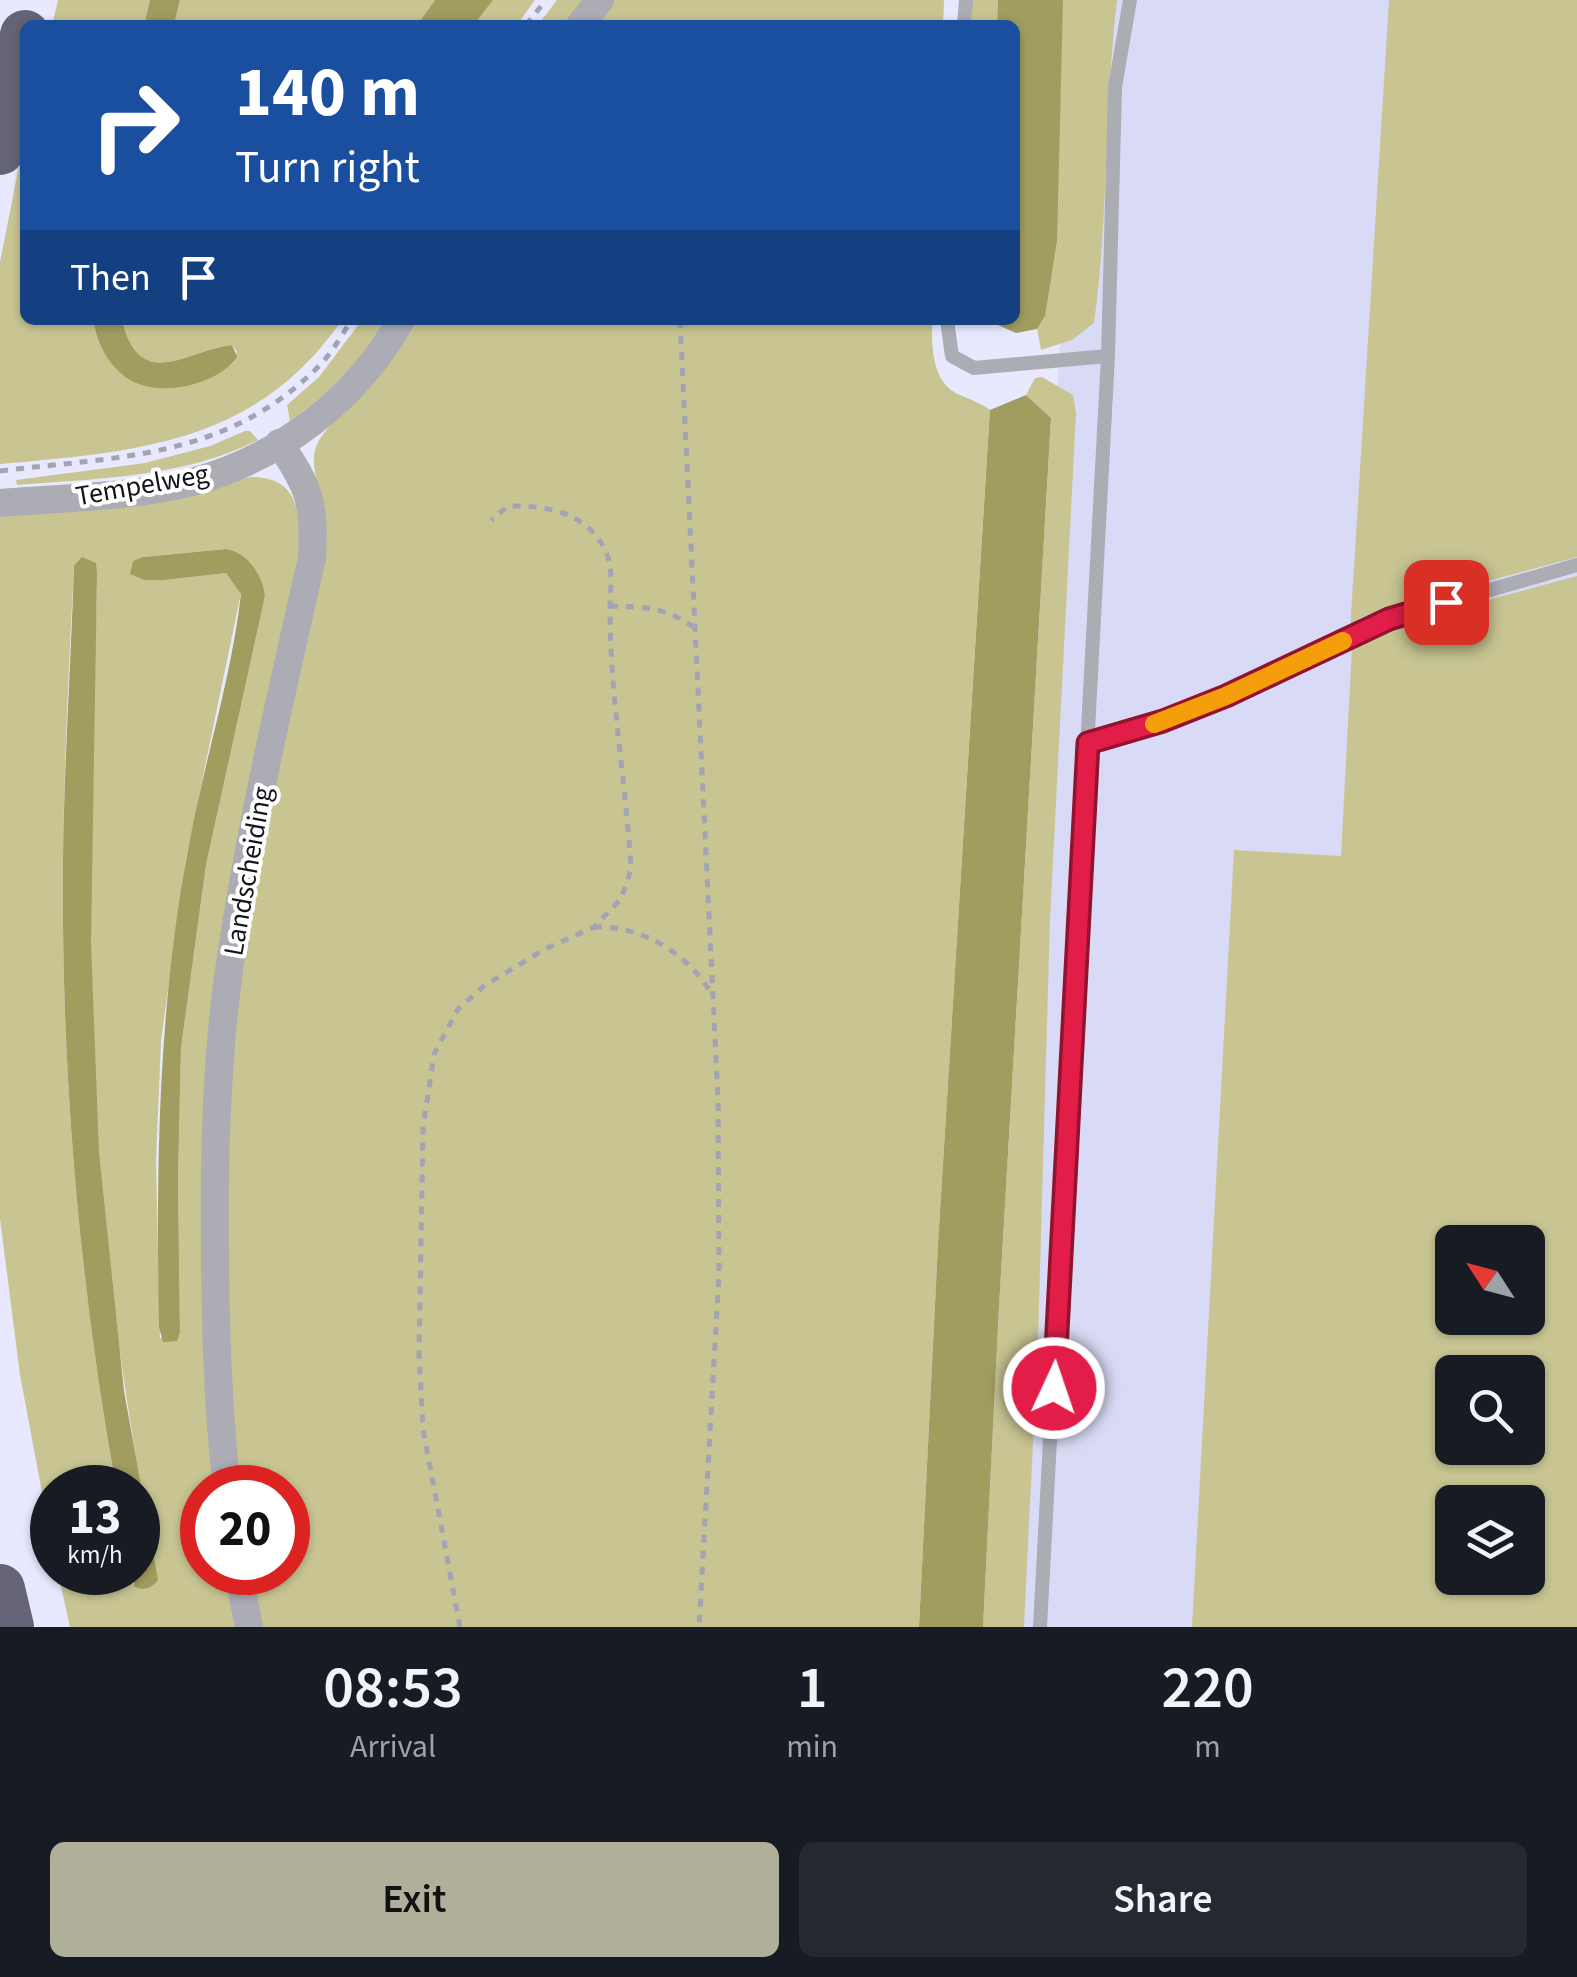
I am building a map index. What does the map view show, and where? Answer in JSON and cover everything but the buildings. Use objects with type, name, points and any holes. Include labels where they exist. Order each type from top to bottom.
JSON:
[{"type":"highway","points":[[0,150],[20,58]]},
{"type":"highway","points":[[0,1589],[8,1627]]},
{"type":"street","points":[[584,20],[600,0]]},
{"type":"street","points":[[279,443],[319,418],[354,388],[398,325]]},
{"type":"street","name":"Tempelweg","points":[[0,503],[192,482],[238,465],[279,443]]},
{"type":"street","name":"Landscheiding","points":[[225,1465],[215,1363],[214,1157],[220,1046],[232,945],[255,816],[312,558],[314,516],[302,478],[279,443]]},
{"type":"street","points":[[243,1595],[250,1627]]},
{"type":"lane","points":[[1040,1627],[1108,356],[1115,87],[1130,0]]},
{"type":"lane","points":[[948,325],[952,356],[974,368],[1108,356]]},
{"type":"lane","points":[[1088,743],[1163,721],[1226,696],[1389,619],[1577,565]]},
{"type":"path","points":[[530,20],[546,0]]},
{"type":"path","name":"Tempelweg","points":[[0,471],[159,452],[205,440],[292,390],[323,362],[349,325]]},
{"type":"path","points":[[680,325],[718,1100],[719,1272],[699,1627]]},
{"type":"path","points":[[491,520],[508,506],[546,506],[590,528],[611,562],[610,672],[631,869],[620,899],[594,927]]},
{"type":"path","points":[[610,606],[674,613],[695,628]]},
{"type":"path","points":[[460,1627],[423,1429],[419,1355],[423,1128],[434,1054],[458,1009],[484,986],[545,949],[594,927],[612,926],[636,932],[671,950],[702,977],[713,996]]},
{"type":"shaded area","points":[[58,0],[150,0],[145,20],[53,20]]},
{"type":"shaded area","points":[[150,0],[180,0],[175,20],[145,20]]},
{"type":"shaded area","points":[[180,0],[435,0],[421,20],[175,20]]},
{"type":"shaded area","points":[[435,0],[493,0],[478,20],[421,20]]},
{"type":"shaded area","points":[[493,0],[535,0],[521,20],[478,20]]},
{"type":"shaded area","points":[[557,0],[585,0],[570,20],[542,20]]},
{"type":"shaded area","points":[[610,0],[944,0],[943,20],[594,20]]},
{"type":"shaded area","points":[[972,0],[998,0],[997,20],[971,20]]},
{"type":"shaded area","points":[[998,0],[1063,0],[1057,241],[1045,316],[1037,329],[1016,333],[998,325],[1020,325],[1020,20],[997,20]]},
{"type":"shaded area","points":[[1063,0],[1117,0],[1102,242],[1094,323],[1072,340],[1041,350],[1037,329],[1045,316]]},
{"type":"shaded area","points":[[1078,0],[1577,0],[1577,1627],[991,1627]]},
{"type":"shaded area","points":[[1389,0],[1577,0],[1577,557],[1384,609],[1360,618],[1350,632]]},
{"type":"shaded area","points":[[20,160],[20,325],[95,325],[98,340],[119,369],[134,379],[170,387],[207,378],[237,352],[232,345],[182,359],[153,362],[140,356],[124,325],[338,325],[308,361],[272,393],[233,417],[191,434],[147,445],[0,464],[0,262]]},
{"type":"shaded area","points":[[95,325],[124,325],[140,356],[153,362],[182,359],[232,345],[237,357],[205,381],[176,388],[148,387],[128,378],[113,365],[98,339]]},
{"type":"shaded area","points":[[358,325],[384,325],[344,375],[290,421],[287,405],[319,377]]},
{"type":"shaded area","points":[[408,325],[932,325],[935,363],[943,382],[990,410],[938,1244],[919,1627],[260,1627],[253,1595],[310,1595],[310,1465],[234,1465],[225,1333],[232,1016],[239,962],[326,533],[314,455],[321,437],[363,393]]},
{"type":"shaded area","points":[[1042,377],[1073,395],[1076,413],[1050,919],[1038,1341],[1024,1627],[983,1627],[1051,418],[1026,395],[1035,378]]},
{"type":"shaded area","points":[[1026,395],[1051,418],[983,1627],[919,1627],[938,1244],[990,410]]},
{"type":"shaded area","points":[[245,431],[258,440],[200,462],[110,478],[17,485],[16,480],[145,463],[210,446]]},
{"type":"shaded area","points":[[250,477],[265,478],[286,488],[299,518],[302,544],[226,927],[217,1465],[180,1465],[180,1595],[233,1595],[240,1627],[70,1627],[63,1595],[160,1595],[160,1465],[137,1465],[109,1266],[97,1142],[90,904],[97,587],[74,566],[64,787],[65,1018],[82,1254],[112,1465],[37,1465],[20,1375],[0,1219],[0,516],[175,499]],"holes":[[[226,549],[265,596],[206,865],[181,1048],[180,1332],[160,1338],[156,1161],[161,1041],[186,858],[241,593],[226,573],[165,580],[143,557]]]},
{"type":"shaded area","points":[[226,549],[253,566],[265,596],[206,865],[181,1048],[180,1332],[177,1341],[163,1342],[159,1327],[159,1149],[170,973],[187,855],[241,594],[226,573],[165,580],[144,580],[130,574],[133,561],[143,557]]},
{"type":"shaded area","points":[[82,557],[96,563],[97,573],[91,943],[99,1153],[124,1391],[137,1465],[112,1465],[82,1254],[69,1097],[63,940],[64,824],[74,566]]},
{"type":"shaded area","points":[[1577,576],[1577,1627],[1192,1627],[1234,850],[1341,856],[1352,647],[1390,626]]},
{"type":"slow traffic","points":[[1154,724],[1226,696],[1343,641]]},
{"type":"route","points":[[1054,1388],[1088,743],[1163,721],[1226,696],[1389,619],[1446,602]]}]
